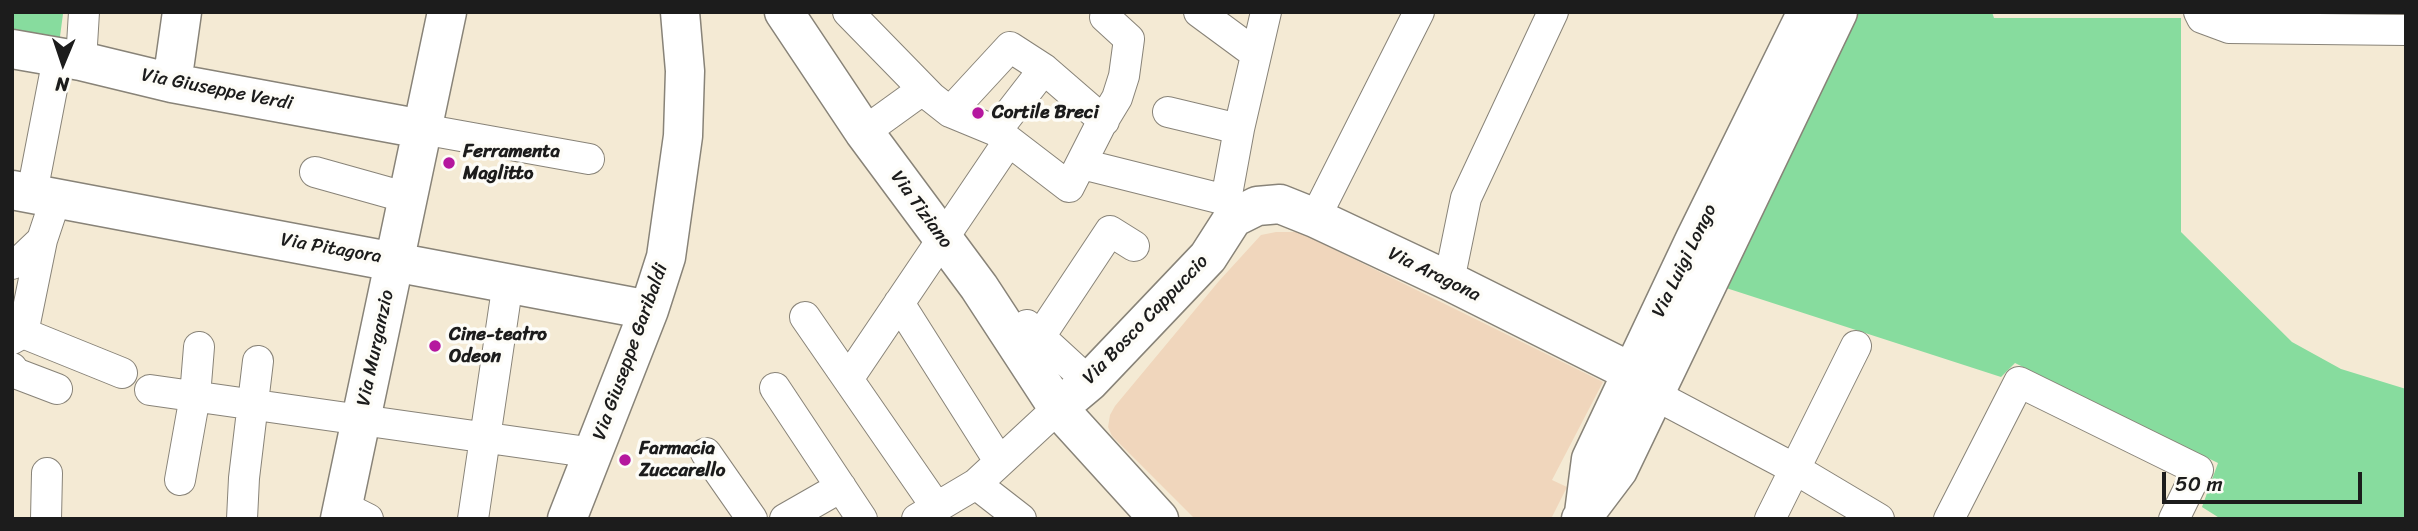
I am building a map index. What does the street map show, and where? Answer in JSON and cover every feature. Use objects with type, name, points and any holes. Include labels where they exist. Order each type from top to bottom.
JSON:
[{"type":"main road","points":[[172,83],[182,12]]},
{"type":"main road","name":"Via Murganzio","points":[[350,514],[361,420],[447,12]]},
{"type":"main road","name":"Via Giuseppe Garibaldi","points":[[567,519],[649,310],[666,257],[683,136],[685,71],[680,12]]},
{"type":"main road","name":"Via Tiziano","points":[[784,12],[864,132],[979,287],[1058,408],[1160,519]]},
{"type":"main road","name":"Via Luigi Longo","points":[[1582,516],[1591,459],[1643,383],[1816,16]]},
{"type":"main road","name":"Via Giuseppe Verdi","points":[[12,49],[172,83],[422,129]]},
{"type":"main road","name":"Via Pitagora","points":[[33,194],[649,310]]},
{"type":"main road","name":"Via Aragona","points":[[1230,209],[1280,204],[1315,218],[1450,281],[1643,383]]},
{"type":"main road","name":"Via Bosco Cappuccio","points":[[1058,408],[1088,382],[1208,257],[1230,209]]},
{"type":"street","points":[[84,12],[33,194],[42,240],[17,336],[122,373]]},
{"type":"street","points":[[848,12],[933,101],[1069,187],[1088,165],[1102,123],[1117,98],[1124,76],[1129,38],[1105,17],[1108,12]]},
{"type":"street","points":[[1199,12],[1256,54]]},
{"type":"street","name":"Via Bosco Cappuccio","points":[[1230,209],[1238,129],[1266,12]]},
{"type":"street","points":[[1315,218],[1419,12]]},
{"type":"street","points":[[1450,281],[1466,198],[1553,12]]},
{"type":"street","points":[[2199,12],[2202,18],[2229,28],[2406,30]]},
{"type":"street","points":[[864,132],[933,101],[1010,47],[1044,69],[1102,123]]},
{"type":"street","points":[[848,379],[943,239],[1044,69]]},
{"type":"street","points":[[1168,112],[1238,129]]},
{"type":"street","points":[[422,129],[589,159]]},
{"type":"street","points":[[1088,165],[1230,209]]},
{"type":"street","points":[[315,172],[408,198]]},
{"type":"street","points":[[1041,335],[1122,238]]},
{"type":"street","points":[[12,264],[21,260],[42,240]]},
{"type":"street","points":[[473,519],[508,282]]},
{"type":"street","points":[[979,287],[1041,335],[1088,382]]},
{"type":"street","points":[[900,303],[999,461]]},
{"type":"street","points":[[805,317],[848,379],[927,513]]},
{"type":"street","points":[[1770,519],[1856,346]]},
{"type":"street","points":[[180,480],[195,396],[199,347]]},
{"type":"street","points":[[242,519],[244,478],[258,361]]},
{"type":"street","points":[[13,372],[57,389]]},
{"type":"street","points":[[1949,519],[2019,382],[2198,470],[2174,519]]},
{"type":"street","points":[[1643,383],[1879,519]]},
{"type":"street","points":[[775,388],[862,519]]},
{"type":"street","points":[[150,390],[594,453]]},
{"type":"street","name":"Via Bosco Cappuccio","points":[[927,513],[976,484],[1058,408]]},
{"type":"street","points":[[706,453],[752,519]]},
{"type":"street","points":[[46,519],[47,473]]},
{"type":"street","points":[[976,484],[1021,519]]},
{"type":"street","points":[[785,519],[841,487]]},
{"type":"shaded area","points":[[1299,232],[1603,382],[1552,480],[1567,487],[1551,519],[1195,519],[1112,436],[1108,427],[1115,406],[1261,235]]},
{"type":"green space","points":[[12,12],[63,14],[59,44],[12,34]]},
{"type":"green space","points":[[1859,12],[1992,12],[1994,18],[2181,18],[2181,232],[2292,342],[2341,369],[2406,389],[2406,519],[2221,519],[2202,507],[2218,463],[2015,363],[2001,377],[1720,286]]},
{"type":"place","name":"Cortile Breci","points":[[978,113]]},
{"type":"place","name":"Ferramenta Maglitto","points":[[449,163]]},
{"type":"place","name":"Cine-teatro Odeon","points":[[435,346]]},
{"type":"place","name":"Farmacia Zuccarello","points":[[625,460]]}]
